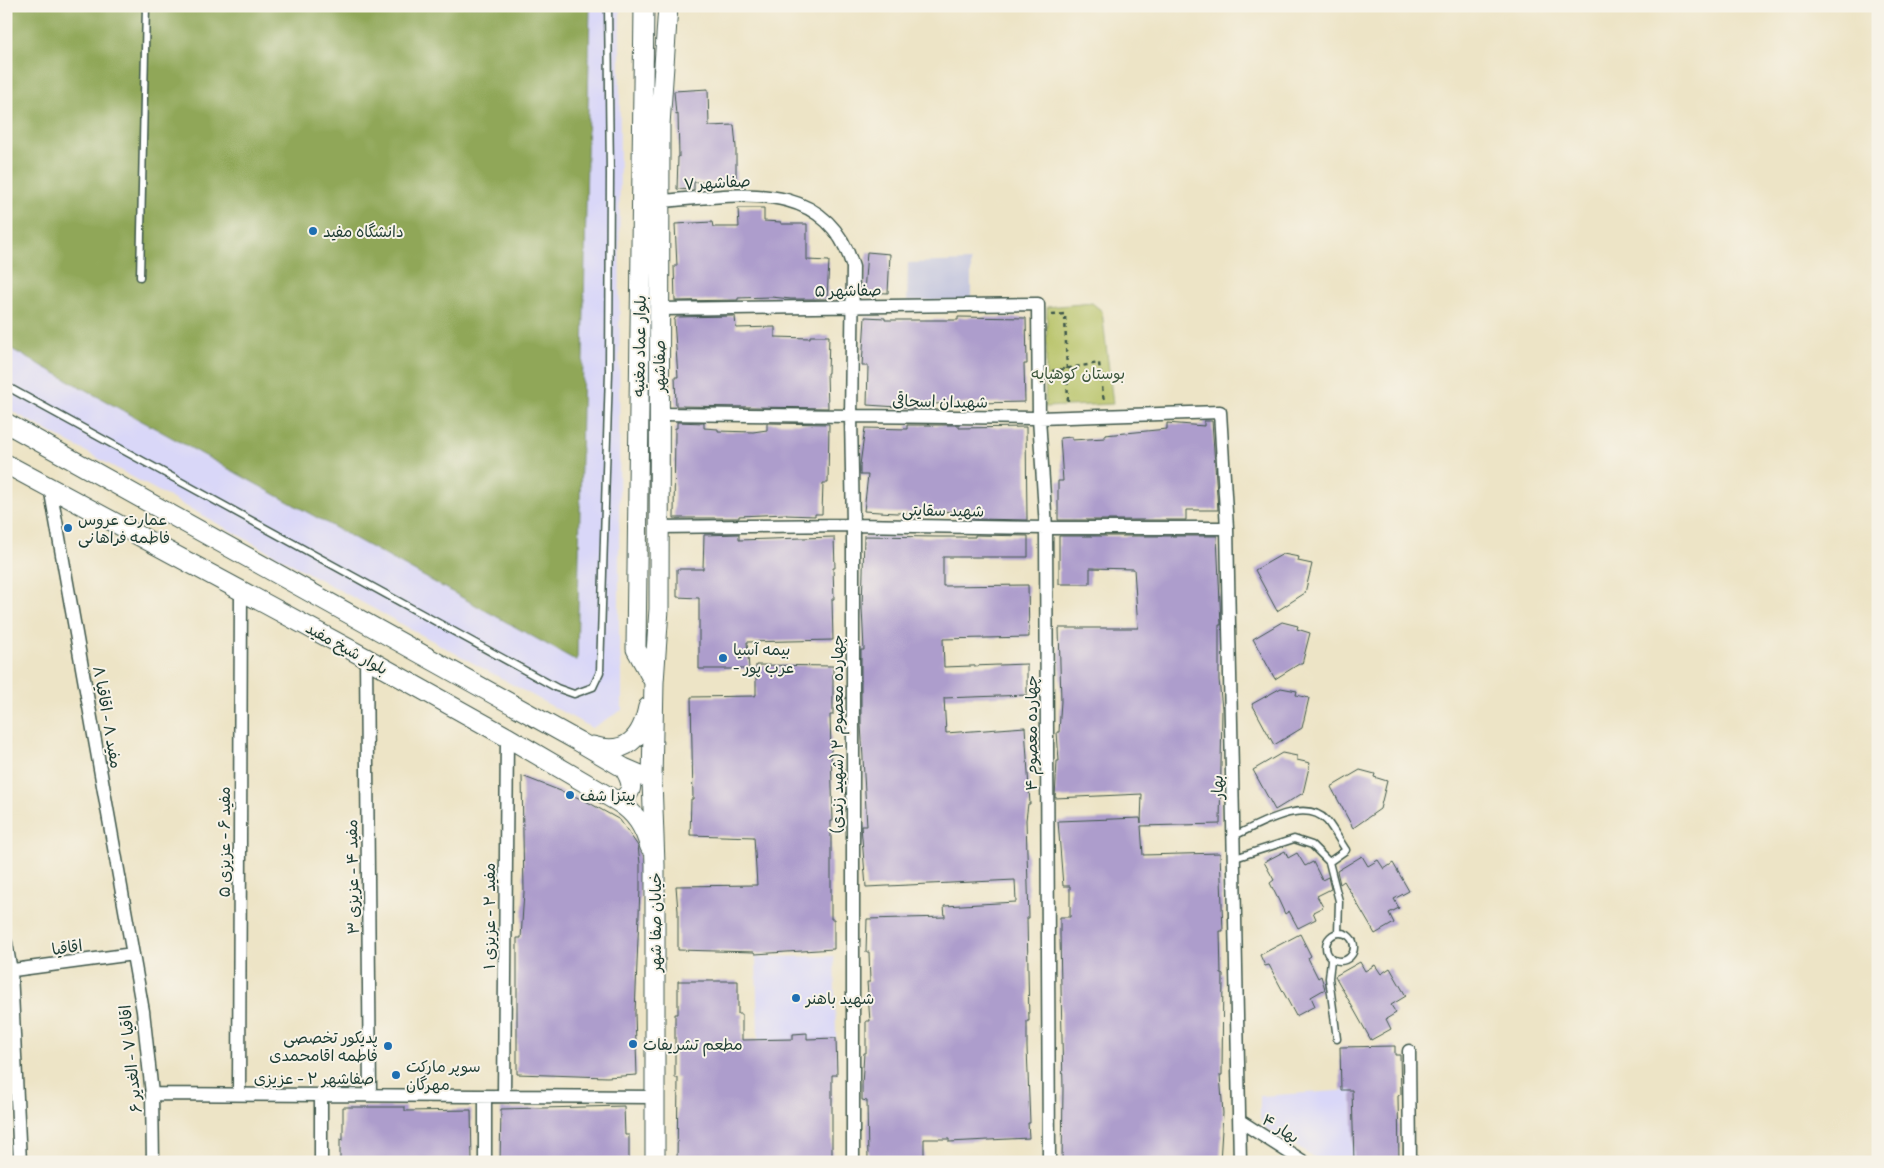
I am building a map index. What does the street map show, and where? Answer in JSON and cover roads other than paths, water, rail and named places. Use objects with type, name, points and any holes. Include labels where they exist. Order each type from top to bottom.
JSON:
[{"type":"main road","name":"بلوار عماد مغنیه","points":[[644,6],[636,649],[654,682]]},
{"type":"main road","name":"صفاشهر","points":[[654,682],[659,609],[660,125],[667,13]]},
{"type":"main road","name":"بلوار شیخ مفید","points":[[6,424],[624,768],[652,780]]},
{"type":"main road","name":"بلوار شیخ مفید","points":[[6,464],[50,486],[366,658],[618,802],[629,809],[640,821],[655,865]]},
{"type":"main road","points":[[578,741],[610,750],[631,743],[640,732],[646,717],[654,682]]},
{"type":"main road","name":"خیابان صفا شهر","points":[[654,682],[652,780],[655,865],[655,1162]]},
{"type":"main road","points":[[618,802],[625,798],[630,791],[631,783],[624,768]]},
{"type":"street","name":"صفاشهر ۷","points":[[661,202],[751,194],[785,199],[813,210],[835,227],[848,249],[853,267],[853,306]]},
{"type":"street","name":"صفاشهر ۵","points":[[659,309],[853,306],[1038,310]]},
{"type":"street","name":"چهارده معصوم ۲ (شهید زندی)","points":[[852,1162],[853,306]]},
{"type":"street","name":"چهارده معصوم ۴","points":[[1038,310],[1039,418],[1046,528],[1049,1162]]},
{"type":"street","name":"شهیدان اسحاقی","points":[[659,414],[1039,418],[1220,412]]},
{"type":"street","name":"بهار","points":[[1220,412],[1227,528],[1240,1162]]},
{"type":"street","name":"مفید ۸ - اقاقیا ۸","points":[[50,486],[133,954]]},
{"type":"street","name":"شهید سقایتی","points":[[658,527],[853,525],[1227,528]]},
{"type":"street","name":"مفید ۶ - عزیزی ۵","points":[[240,1094],[241,591]]},
{"type":"street","name":"مفید ۴ - عزیزی ۳","points":[[366,658],[370,1095]]},
{"type":"street","name":"مفید ۲ - عزیزی ۱","points":[[504,1096],[507,737]]},
{"type":"street","points":[[6,943],[20,1162]]},
{"type":"street","name":"اقاقیا","points":[[9,971],[133,954]]},
{"type":"street","name":"اقاقیا ۷ - الغدیر ۶","points":[[133,954],[143,1011],[152,1094],[153,1162]]},
{"type":"street","points":[[1409,1051],[1410,1162]]},
{"type":"street","name":"صفاشهر ۲ - عزیزی","points":[[152,1094],[655,1097]]},
{"type":"street","points":[[321,1095],[321,1162]]},
{"type":"street","points":[[485,1096],[486,1162]]},
{"type":"street","name":"بهار ۴","points":[[1240,1121],[1304,1162]]},
{"type":"lane","points":[[140,277],[146,6]]},
{"type":"lane","points":[[6,386],[557,688],[574,694],[593,687],[600,672],[609,372],[610,174],[608,6]]},
{"type":"lane","points":[[1234,836],[1286,813],[1309,810],[1326,820],[1346,850],[1329,862]]},
{"type":"lane","points":[[1234,858],[1294,839],[1312,845],[1329,862],[1339,901],[1338,933]]},
{"type":"lane","points":[[1331,960],[1342,962],[1352,956],[1355,945],[1349,935],[1338,933],[1328,939],[1325,950],[1331,960],[1329,978],[1337,1039]]},
{"type":"place","name":"دانشگاه مفید","points":[[313,231]]},
{"type":"place","name":"عمارت عروس فاطمه فراهانی","points":[[68,528]]},
{"type":"place","name":"بیمه آسیا - عرب پور","points":[[723,658]]},
{"type":"place","name":"پیتزا شف","points":[[570,795]]},
{"type":"place","name":"شهید باهنر","points":[[796,998]]},
{"type":"place","name":"مطعم تشريفات","points":[[633,1044]]},
{"type":"place","name":"پدیکور تخصصی فاطمه اقامحمدی","points":[[388,1046]]},
{"type":"place","name":"سوپر مارکت مهرگان","points":[[396,1075]]},
{"type":"park label","name":"بوستان کوهپایه","points":[[1078,373]]}]
